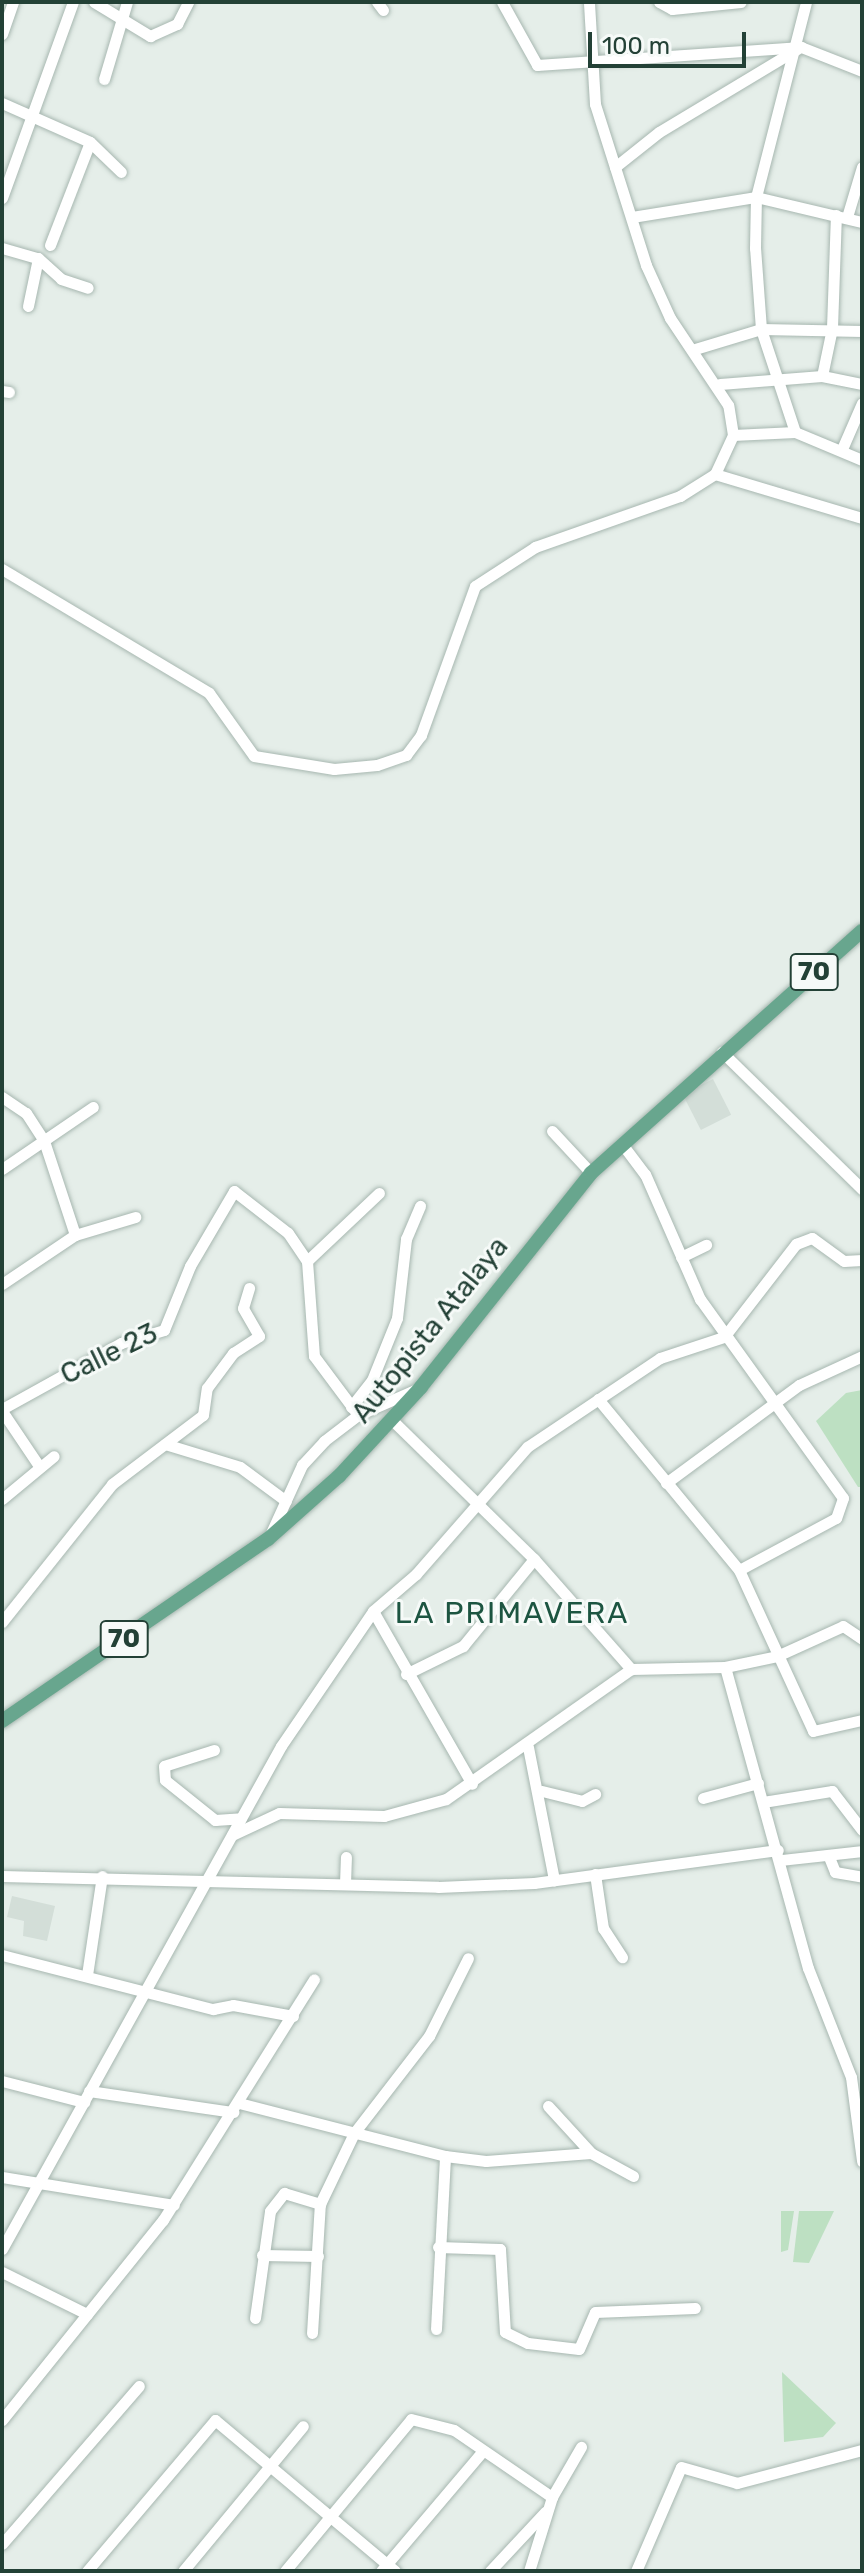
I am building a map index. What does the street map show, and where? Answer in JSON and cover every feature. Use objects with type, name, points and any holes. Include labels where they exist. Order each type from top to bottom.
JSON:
[{"type":"main road","name":"Autopista Atalaya","points":[[2,1721],[268,1539],[393,1421],[591,1173],[722,1052],[862,931]]},
{"type":"street","points":[[2,34],[13,2]]},
{"type":"street","points":[[2,198],[36,115],[73,2]]},
{"type":"street","points":[[94,2],[121,17],[139,33],[162,36],[188,2]]},
{"type":"street","points":[[104,79],[127,2]]},
{"type":"street","points":[[502,2],[537,65],[801,47],[862,71]]},
{"type":"street","points":[[2,569],[209,693],[254,756],[334,769],[377,765],[406,755],[421,735],[475,586],[535,547],[680,496],[715,474],[733,435],[720,384],[670,318],[632,217],[595,104],[596,60],[589,2]]},
{"type":"street","points":[[659,2],[672,9],[741,2]]},
{"type":"street","points":[[795,432],[761,329],[756,197],[801,47],[806,2]]},
{"type":"street","points":[[615,167],[801,47]]},
{"type":"street","points":[[2,103],[36,115],[90,142],[121,172]]},
{"type":"street","points":[[50,245],[90,142]]},
{"type":"street","points":[[822,376],[832,328],[841,216],[862,167]]},
{"type":"street","points":[[632,217],[756,197],[862,222]]},
{"type":"street","points":[[2,248],[38,258],[61,279],[88,288]]},
{"type":"street","points":[[28,306],[38,258]]},
{"type":"street","points":[[695,349],[761,329],[832,328],[862,331]]},
{"type":"street","points":[[720,384],[822,376],[862,384]]},
{"type":"street","points":[[842,449],[862,403]]},
{"type":"street","points":[[733,435],[795,432],[842,449],[862,460]]},
{"type":"street","points":[[715,474],[859,516],[862,502]]},
{"type":"street","points":[[722,1052],[862,1189]]},
{"type":"street","points":[[2,1097],[26,1113],[44,1141],[75,1235]]},
{"type":"street","points":[[2,1169],[93,1107]]},
{"type":"street","points":[[552,1131],[591,1173]]},
{"type":"street","points":[[622,1144],[645,1174],[681,1257],[724,1337],[777,1401],[843,1498],[842,1510],[739,1570]]},
{"type":"street","name":"Calle 23","points":[[2,1410],[121,1343],[164,1330],[190,1266],[234,1191],[288,1233],[307,1261]]},
{"type":"street","points":[[354,1411],[314,1356],[307,1261],[379,1193]]},
{"type":"street","points":[[268,1539],[302,1465],[354,1411],[372,1380],[397,1318],[406,1239],[420,1206]]},
{"type":"street","points":[[2,1284],[75,1235],[135,1217]]},
{"type":"street","points":[[2,2249],[44,2183],[87,2096],[214,1877],[241,1818],[335,1660],[373,1611],[416,1574],[477,1501],[558,1421],[660,1358],[724,1337],[805,1239],[844,1261],[862,1260]]},
{"type":"street","points":[[681,1257],[706,1245]]},
{"type":"street","points":[[2,1622],[112,1484],[203,1415],[207,1388],[233,1353],[259,1336],[243,1308],[249,1288]]},
{"type":"street","points":[[666,1483],[777,1401],[862,1356]]},
{"type":"street","points":[[354,1411],[421,1387]]},
{"type":"street","points":[[598,1399],[739,1570],[813,1731],[862,1720]]},
{"type":"street","points":[[2,1410],[37,1463]]},
{"type":"street","points":[[393,1421],[534,1559],[631,1669]]},
{"type":"street","points":[[165,1444],[240,1467],[286,1501]]},
{"type":"street","points":[[2,1499],[37,1463],[54,1456]]},
{"type":"street","points":[[406,1674],[463,1646],[534,1559]]},
{"type":"street","points":[[373,1611],[406,1674],[472,1784]]},
{"type":"street","points":[[230,1840],[279,1813],[384,1816],[421,1809],[472,1784],[528,1747],[631,1669],[725,1667],[777,1656],[843,1626],[862,1639]]},
{"type":"street","points":[[725,1667],[808,1968],[851,2077],[862,2161]]},
{"type":"street","points":[[528,1747],[542,1791],[554,1880]]},
{"type":"street","points":[[214,1750],[164,1766],[163,1773],[215,1820],[230,1840]]},
{"type":"street","points":[[703,1798],[758,1783]]},
{"type":"street","points":[[542,1791],[582,1801],[595,1794]]},
{"type":"street","points":[[763,1802],[832,1791],[843,1795],[862,1830]]},
{"type":"street","points":[[215,1820],[241,1818]]},
{"type":"street","points":[[2,1876],[214,1877],[345,1884],[554,1880],[779,1855],[829,1857],[862,1851]]},
{"type":"street","points":[[345,1884],[346,1857]]},
{"type":"street","points":[[829,1857],[835,1872],[862,1877]]},
{"type":"street","points":[[595,1874],[603,1928],[622,1957]]},
{"type":"street","points":[[87,1975],[102,1876]]},
{"type":"street","points":[[2,1955],[147,1993],[293,2016]]},
{"type":"street","points":[[312,2333],[320,2204],[354,2133],[429,2036],[468,1958]]},
{"type":"street","points":[[2,2420],[174,2205],[314,1979]]},
{"type":"street","points":[[2,2081],[87,2096],[236,2107],[445,2156],[486,2161],[591,2153]]},
{"type":"street","points":[[548,2106],[591,2153],[633,2176]]},
{"type":"street","points":[[436,2329],[445,2156]]},
{"type":"street","points":[[2,2177],[174,2205]]},
{"type":"street","points":[[255,2318],[262,2234],[279,2196],[320,2204]]},
{"type":"street","points":[[438,2247],[500,2249],[505,2332],[528,2343],[579,2349],[595,2312],[695,2308]]},
{"type":"street","points":[[262,2255],[318,2256]]},
{"type":"street","points":[[2,2272],[87,2314]]},
{"type":"street","points":[[2,2544],[139,2386]]},
{"type":"street","points":[[285,2571],[411,2419],[454,2430],[550,2503]]},
{"type":"street","points":[[87,2571],[215,2420],[332,2514],[387,2569],[482,2452]]},
{"type":"street","points":[[183,2571],[303,2426]]},
{"type":"street","points":[[529,2571],[550,2503],[581,2447]]},
{"type":"street","points":[[636,2571],[681,2467],[737,2483],[862,2450]]},
{"type":"street","points":[[490,2571],[550,2503]]},
{"type":"shaded area","points":[[713,1079],[731,1115],[701,1130],[683,1094]]},
{"type":"shaded area","points":[[12,1896],[55,1906],[47,1941],[23,1936],[24,1921],[7,1917]]},
{"type":"green space","points":[[862,1390],[862,1487],[858,1487],[816,1421],[846,1393]]},
{"type":"green space","points":[[781,2211],[794,2211],[788,2250],[781,2252]]},
{"type":"green space","points":[[799,2211],[834,2211],[809,2263],[793,2262]]},
{"type":"green space","points":[[782,2372],[836,2423],[823,2437],[784,2442]]},
{"type":"district","name":"LA PRIMAVERA","points":[[512,1613]]}]
